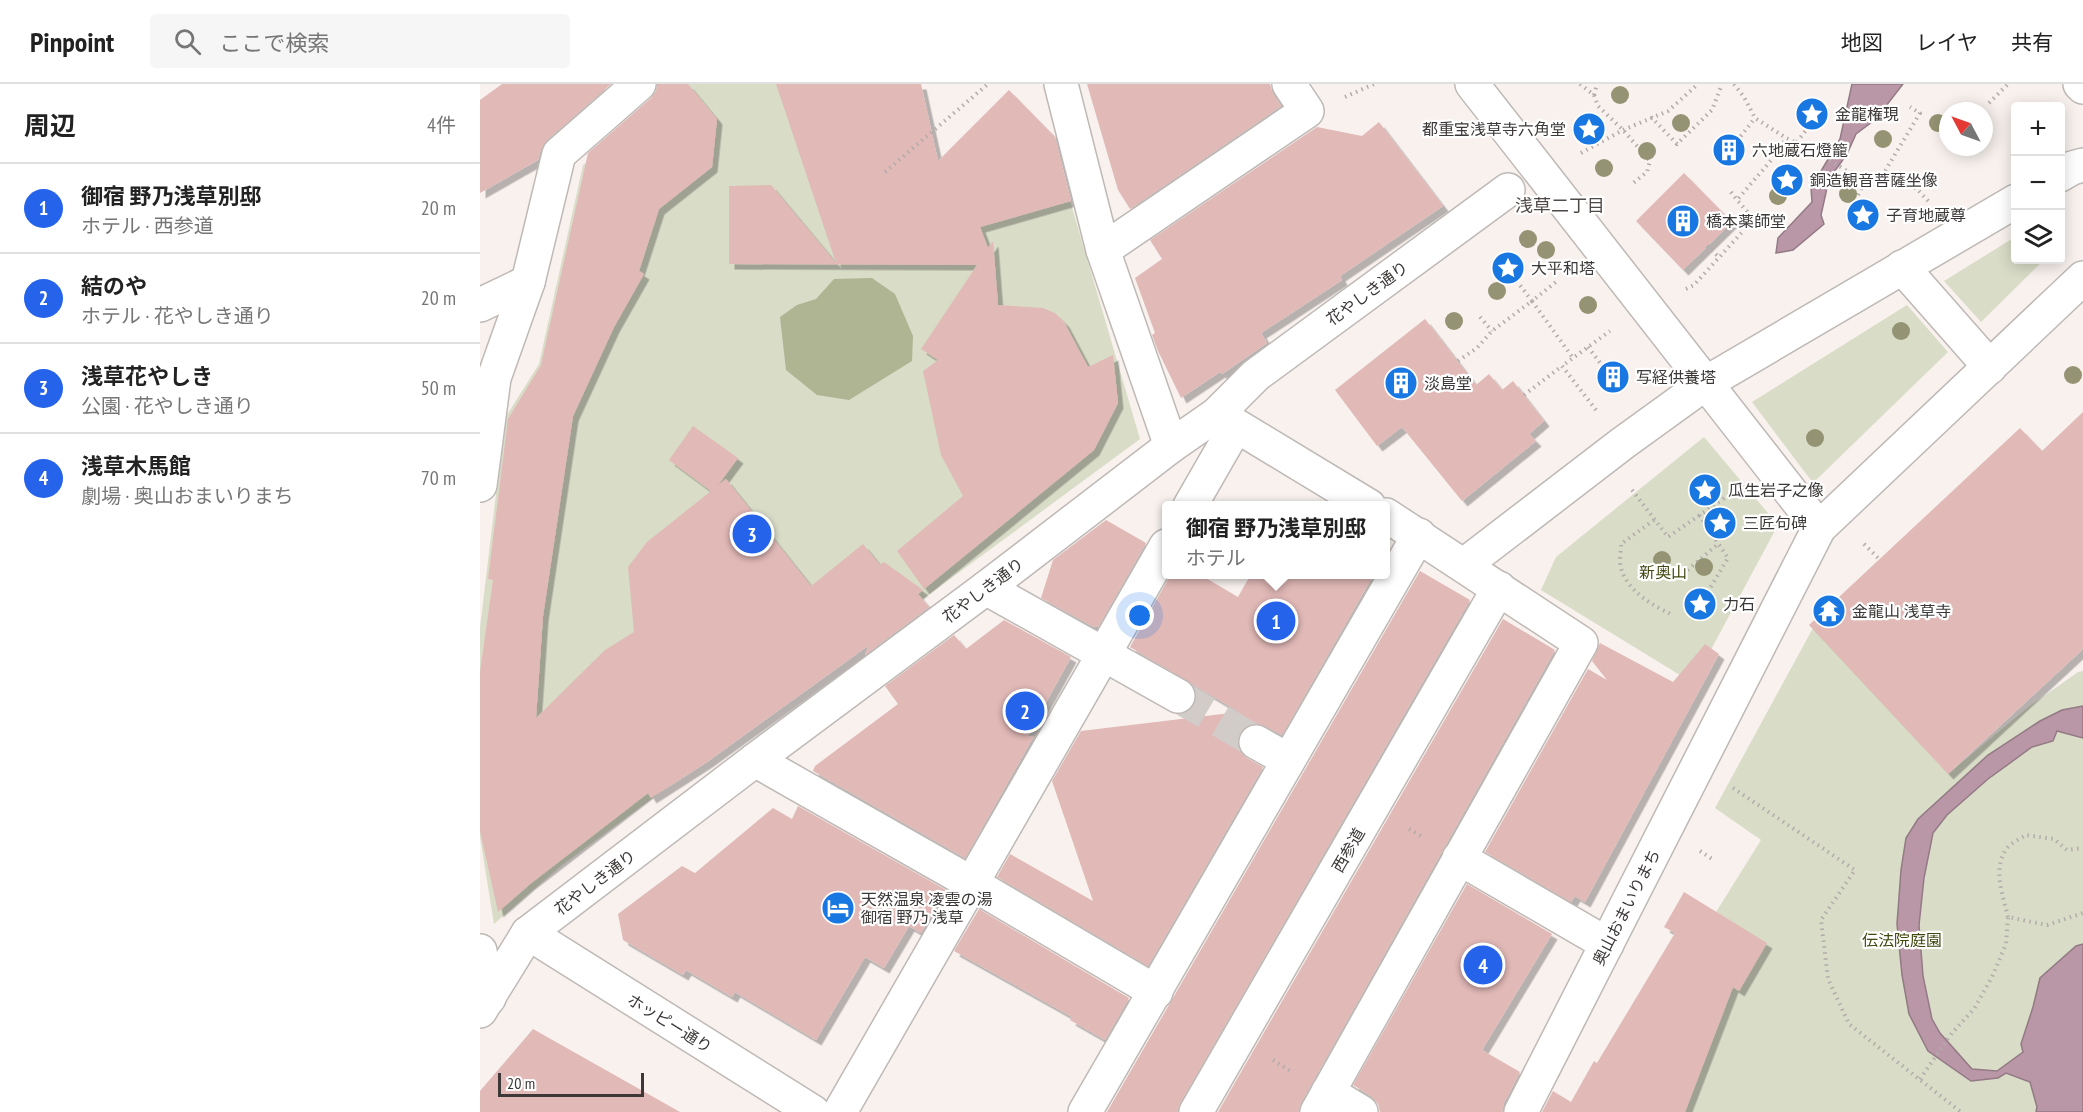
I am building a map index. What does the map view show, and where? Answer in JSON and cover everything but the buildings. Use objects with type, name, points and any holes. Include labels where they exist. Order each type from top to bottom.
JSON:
[{"type":"street","points":[[480,485],[494,378],[528,282],[560,154],[639,84]]},
{"type":"street","points":[[1061,84],[1103,250],[1171,446]]},
{"type":"street","points":[[1103,250],[1307,111],[1290,84]]},
{"type":"street","points":[[1472,84],[1819,528]]},
{"type":"street","points":[[2065,172],[2083,165]]},
{"type":"street","name":"花やしき通り","points":[[485,1004],[528,933],[1171,446],[1227,420],[1256,375],[1508,190]]},
{"type":"street","points":[[1464,565],[1706,382],[2011,204]]},
{"type":"street","points":[[1902,267],[1990,367]]},
{"type":"street","name":"奥山おまいりまち","points":[[1521,1112],[1819,528],[2083,278]]},
{"type":"street","points":[[480,305],[528,282]]},
{"type":"street","points":[[1192,501],[1227,420],[1361,501]]},
{"type":"street","points":[[1361,1112],[1322,1102],[1581,643],[1390,517]]},
{"type":"street","points":[[1085,1112],[1419,535]]},
{"type":"street","points":[[840,1112],[1162,555]]},
{"type":"street","points":[[986,588],[1178,696]]},
{"type":"street","name":"西参道","points":[[1196,1112],[1499,588]]},
{"type":"street","points":[[1256,742],[1288,760]]},
{"type":"street","points":[[754,760],[973,884],[1156,992]]},
{"type":"street","points":[[1459,858],[1607,944]]},
{"type":"street","name":"ホッピー通り","points":[[528,933],[813,1112]]},
{"type":"street","points":[[480,951],[485,1004]]},
{"type":"path","points":[[885,172],[988,84]]},
{"type":"path","points":[[1580,84],[1594,94]]},
{"type":"path","points":[[1597,84],[1594,94],[1598,106],[1650,161],[1647,172],[1632,184]]},
{"type":"path","points":[[1537,169],[1565,162],[1623,130],[1668,111],[1698,84]]},
{"type":"path","points":[[1651,117],[1677,144],[1712,110],[1722,84]]},
{"type":"path","points":[[1734,84],[1755,118],[1785,138],[1815,151],[1847,171],[1879,181],[1916,188],[1955,236]]},
{"type":"path","points":[[1990,102],[2008,84]]},
{"type":"path","points":[[1879,181],[1920,113],[1910,106]]},
{"type":"path","points":[[1737,141],[1755,118]]},
{"type":"path","points":[[1797,142],[1810,125]]},
{"type":"path","points":[[1737,200],[1780,150],[1785,138]]},
{"type":"path","points":[[1916,188],[1927,170]]},
{"type":"path","points":[[1858,195],[1867,178]]},
{"type":"path","points":[[1524,395],[1588,347],[1694,285],[1754,219],[1731,192]]},
{"type":"path","points":[[1707,246],[1720,258]]},
{"type":"path","points":[[1513,276],[1573,358]]},
{"type":"path","points":[[1458,361],[1477,348],[1492,331],[1556,282]]},
{"type":"path","points":[[1480,317],[1492,331]]},
{"type":"path","points":[[1588,347],[1604,368]]},
{"type":"path","points":[[1562,366],[1623,443]]},
{"type":"path","points":[[1630,487],[1668,537],[1744,484]]},
{"type":"path","points":[[1699,515],[1728,558],[1706,595]]},
{"type":"path","points":[[1654,520],[1621,544],[1621,568],[1634,590],[1653,605],[1673,615]]},
{"type":"path","points":[[1683,574],[1718,544]]},
{"type":"path","points":[[1698,764],[1855,870],[1821,920],[1828,979],[1849,1024],[1961,1112]]},
{"type":"path","points":[[1920,1079],[1952,1033],[1974,1009],[2006,945],[2008,917],[1999,865],[2008,847],[2026,835],[2054,839],[2067,850],[2083,848]]},
{"type":"path","points":[[2008,917],[2047,925],[2083,913]]},
{"type":"green space","points":[[682,84],[848,84],[878,181],[1059,163],[1140,439],[562,865],[494,924],[480,837],[480,628],[505,418],[539,364],[583,165]]},
{"type":"green space","points":[[2011,239],[2011,264],[2040,264],[1981,322],[1944,281]]},
{"type":"green space","points":[[872,278],[895,294],[913,336],[912,361],[849,400],[817,395],[786,370],[780,317],[797,305],[816,299],[834,279]]},
{"type":"green space","points":[[1907,305],[1948,352],[1813,483],[1752,402]]},
{"type":"green space","name":"新奥山","points":[[1704,437],[1778,525],[1693,683],[1541,590],[1556,557]]},
{"type":"green space","name":"伝法院庭園","points":[[1813,628],[1948,774],[2027,708],[2078,672],[2083,671],[2083,1112],[1627,1112],[1693,949],[1761,840],[1715,808]]},
{"type":"shaded area","points":[[1852,84],[1903,84],[1876,119],[1856,134],[1847,154],[1829,179],[1821,215],[1824,224],[1793,250],[1776,253],[1778,238],[1812,202],[1811,188],[1840,139]]},
{"type":"shaded area","points":[[2083,706],[2083,738],[2057,731],[2053,741],[2032,747],[1988,779],[1947,815],[1933,833],[1924,878],[1919,925],[1923,976],[1932,1019],[1940,1033],[1972,1069],[1997,1071],[2023,1052],[2021,1044],[2040,978],[2076,946],[2083,944],[2083,1112],[2036,1112],[2037,1107],[2030,1082],[2006,1073],[1998,1078],[1971,1081],[1928,1051],[1909,1014],[1902,975],[1897,924],[1901,870],[1906,838],[1918,819],[1988,755],[2040,721],[2062,710]]},
{"type":"tunnel","points":[[1178,696],[1256,742]]},
{"type":"place","name":"金龍権現","points":[[1812,114]]},
{"type":"place","name":"都重宝浅草寺六角堂","points":[[1589,129]]},
{"type":"place","name":"六地蔵石燈籠","points":[[1729,150]]},
{"type":"place","name":"銅造観音菩薩坐像","points":[[1787,180]]},
{"type":"place","name":"子育地蔵尊","points":[[1863,215]]},
{"type":"place","name":"橋本薬師堂","points":[[1683,221]]},
{"type":"place","name":"大平和塔","points":[[1508,268]]},
{"type":"place","name":"写経供養塔","points":[[1613,377]]},
{"type":"place","name":"淡島堂","points":[[1401,383]]},
{"type":"place","name":"瓜生岩子之像","points":[[1705,490]]},
{"type":"place","name":"三匠句碑","points":[[1720,523]]},
{"type":"place","name":"浅草花やしき","points":[[752,534]]},
{"type":"place","name":"力石","points":[[1700,604]]},
{"type":"place","name":"金龍山 浅草寺","points":[[1829,611]]},
{"type":"place","name":"御宿 野乃浅草別邸","points":[[1276,621]]},
{"type":"place","name":"結のや","points":[[1025,711]]},
{"type":"place","name":"天然温泉 凌雲の湯 御宿 野乃 浅草","points":[[838,908]]},
{"type":"place","name":"浅草木馬館","points":[[1483,965]]},
{"type":"district","name":"浅草二丁目","points":[[1560,206]]}]
